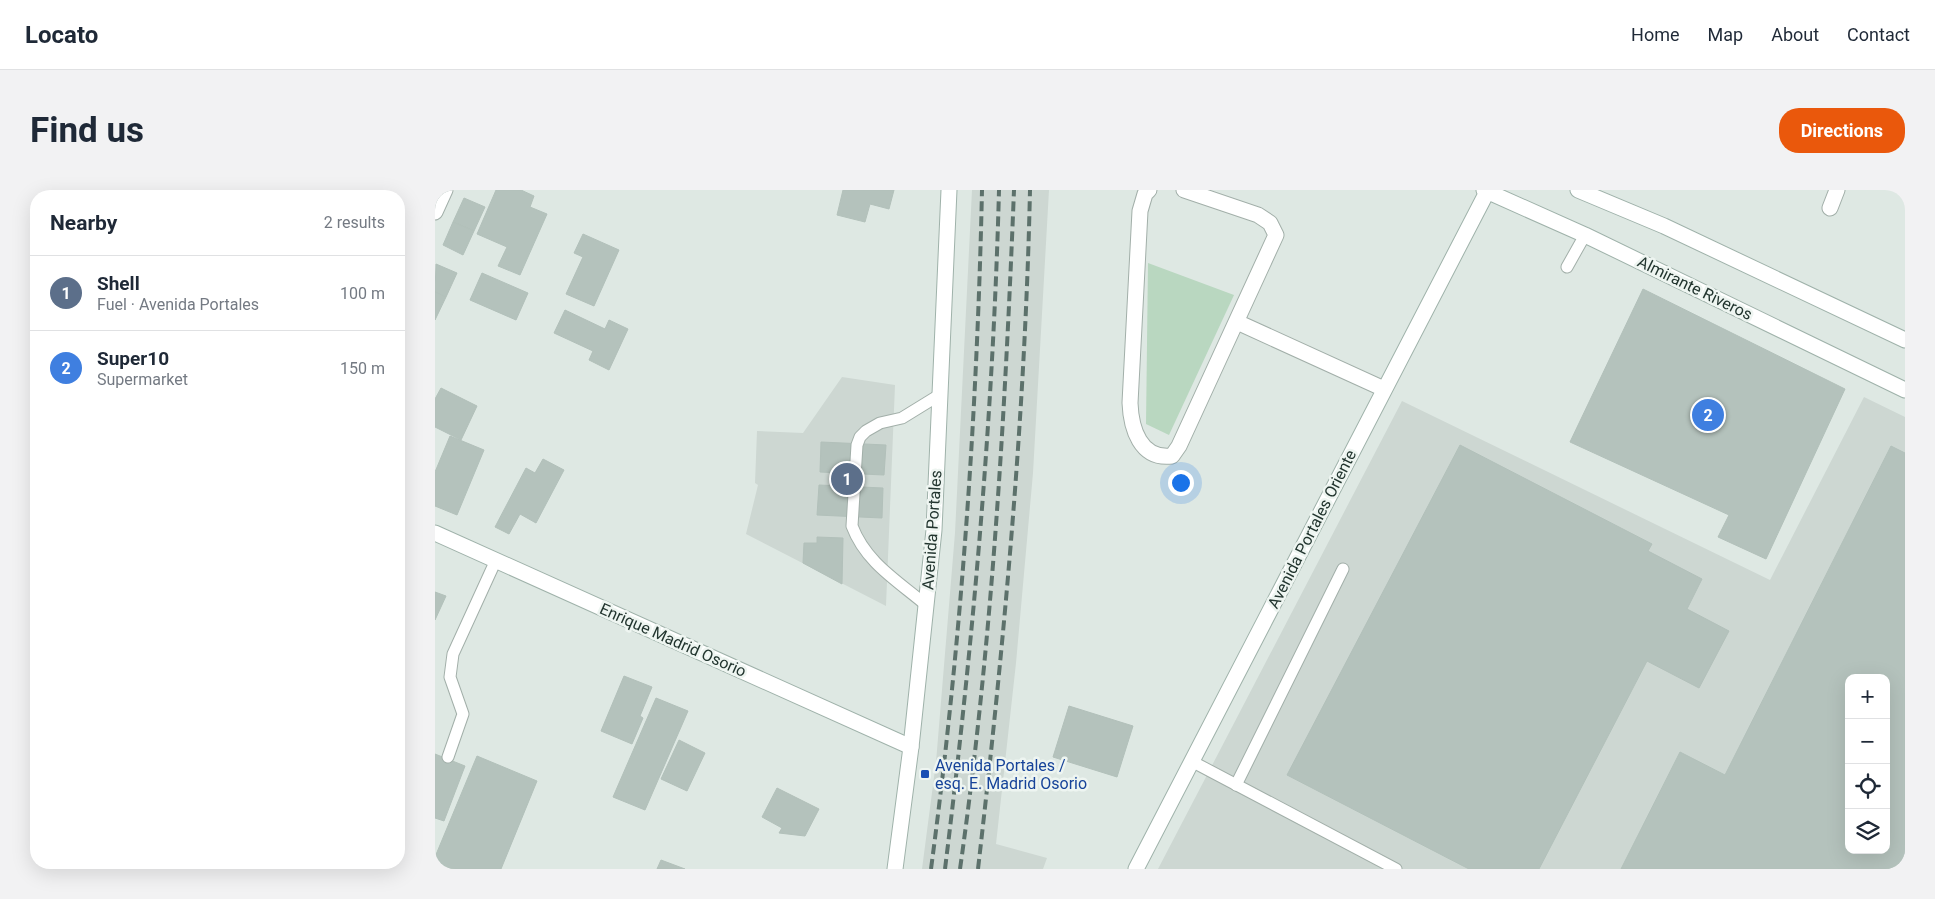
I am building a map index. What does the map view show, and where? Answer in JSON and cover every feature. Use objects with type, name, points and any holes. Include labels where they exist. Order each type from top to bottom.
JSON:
[{"type":"street","points":[[435,212],[445,190]]},
{"type":"street","name":"Avenida Portales","points":[[895,869],[911,747],[934,530],[949,190]]},
{"type":"street","points":[[1149,190],[1145,194],[1140,210],[1130,402],[1131,420],[1139,441],[1149,451],[1161,457],[1172,456],[1179,446],[1276,234],[1270,223],[1258,215],[1184,190]]},
{"type":"street","points":[[1578,190],[1726,255],[1905,340]]},
{"type":"street","points":[[1830,208],[1837,190]]},
{"type":"street","name":"Almirante Riveros","points":[[1487,191],[1585,235],[1905,390]]},
{"type":"street","name":"Avenida Portales Oriente","points":[[1136,869],[1487,191]]},
{"type":"street","points":[[1237,322],[1384,389]]},
{"type":"street","name":"Enrique Madrid Osorio","points":[[435,533],[911,747]]},
{"type":"lane","points":[[1567,267],[1585,235]]},
{"type":"lane","points":[[926,605],[885,573],[868,556],[857,538],[852,518],[857,446],[866,431],[880,423],[902,418],[941,394]]},
{"type":"lane","points":[[448,757],[463,714],[450,677],[453,654],[496,560]]},
{"type":"lane","points":[[1236,785],[1343,568]]},
{"type":"lane","points":[[1193,762],[1396,869]]},
{"type":"shaded area","points":[[972,190],[1049,190],[1033,473],[1016,663],[996,844],[1047,858],[1043,869],[922,869],[936,762],[955,533]]},
{"type":"shaded area","points":[[842,377],[895,385],[886,606],[746,534],[758,485],[755,483],[757,431],[803,433]]},
{"type":"shaded area","points":[[1864,397],[1905,417],[1905,869],[1158,869],[1402,401],[1770,580]]},
{"type":"green space","points":[[1148,263],[1234,295],[1169,435],[1146,424]]},
{"type":"building","points":[[496,190],[521,190],[534,196],[530,207],[547,214],[520,275],[498,266],[507,247],[477,234]]},
{"type":"building","points":[[843,190],[894,190],[889,209],[870,204],[865,222],[837,215]]},
{"type":"building","points":[[464,198],[485,207],[474,231],[453,222]]},
{"type":"building","points":[[453,222],[474,231],[463,255],[443,245]]},
{"type":"building","points":[[583,234],[619,250],[594,306],[566,294],[583,257],[574,253]]},
{"type":"building","points":[[436,264],[457,273],[446,297],[435,292]]},
{"type":"building","points":[[482,273],[528,293],[516,320],[470,300]]},
{"type":"building","points":[[1643,289],[1845,389],[1766,559],[1718,537],[1729,515],[1570,442]]},
{"type":"building","points":[[435,292],[446,297],[435,320]]},
{"type":"building","points":[[565,310],[605,329],[609,320],[628,329],[609,370],[589,360],[593,351],[554,333]]},
{"type":"building","points":[[441,388],[477,406],[461,440],[435,427],[435,399]]},
{"type":"building","points":[[450,436],[484,450],[457,515],[435,506],[435,472]]},
{"type":"building","points":[[821,442],[886,445],[884,475],[820,472]]},
{"type":"building","points":[[1460,445],[1652,544],[1648,551],[1702,579],[1687,609],[1729,631],[1699,688],[1647,661],[1539,869],[1469,869],[1287,775]]},
{"type":"building","points":[[1891,446],[1905,453],[1905,869],[1621,869],[1680,752],[1725,775]]},
{"type":"building","points":[[543,459],[564,470],[536,523],[520,514],[509,534],[495,527],[526,468],[535,473]]},
{"type":"building","points":[[819,485],[883,488],[882,518],[817,515]]},
{"type":"building","points":[[817,537],[843,538],[842,584],[803,563],[804,543],[817,543]]},
{"type":"building","points":[[435,592],[446,596],[435,620]]},
{"type":"building","points":[[624,676],[652,687],[640,716],[643,718],[632,744],[601,731]]},
{"type":"building","points":[[656,698],[688,711],[645,810],[613,797]]},
{"type":"building","points":[[1069,706],[1133,726],[1117,777],[1053,757]]},
{"type":"building","points":[[679,740],[705,753],[687,791],[661,779]]},
{"type":"building","points":[[435,754],[465,766],[444,821],[435,818]]},
{"type":"building","points":[[477,756],[537,781],[501,869],[435,869],[435,857]]},
{"type":"building","points":[[777,788],[819,809],[805,836],[779,833],[782,828],[762,817]]},
{"type":"building","points":[[661,860],[685,869],[657,869]]},
{"type":"railway","points":[[931,869],[951,700],[966,530],[972,445],[982,190]]},
{"type":"railway","points":[[945,869],[973,615],[987,445],[999,190]]},
{"type":"railway","points":[[960,869],[981,700],[996,530],[1014,190]]},
{"type":"railway","points":[[978,869],[1005,615],[1012,530],[1023,360],[1030,190]]},
{"type":"place","name":"Super10","points":[[1708,415]]},
{"type":"place","name":"Shell","points":[[847,479]]},
{"type":"place","name":"Avenida Portales / esq. E. Madrid Osorio","points":[[925,774]]}]
